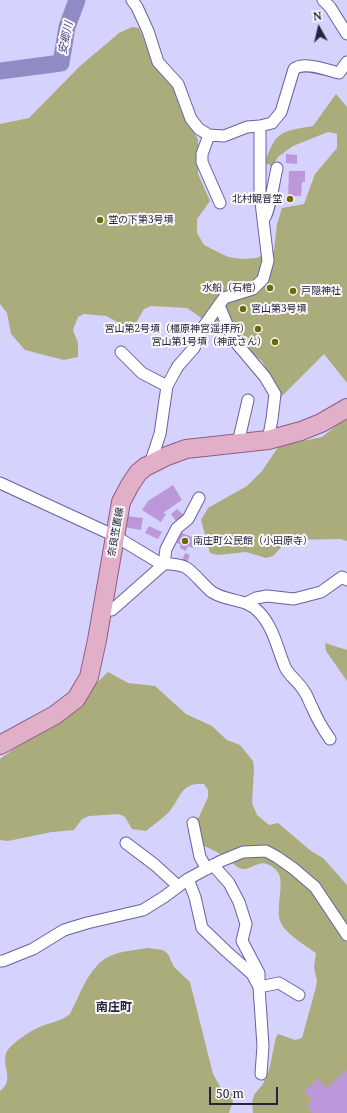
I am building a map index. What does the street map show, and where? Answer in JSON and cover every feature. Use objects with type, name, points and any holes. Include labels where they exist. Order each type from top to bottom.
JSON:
[{"type":"main road","name":"奈良笠置線","points":[[0,745],[55,715],[76,698],[89,677],[121,502],[138,473],[150,464],[186,449],[268,440],[301,431],[321,423],[347,408]]},
{"type":"street","points":[[132,0],[137,7],[148,31],[158,62],[178,84],[191,120],[199,129],[209,135],[224,136],[248,127],[272,123],[281,112],[294,69],[298,66],[305,65],[339,73],[346,65]]},
{"type":"street","points":[[323,0],[330,7],[347,34]]},
{"type":"street","points":[[150,464],[160,434],[167,386],[178,366],[194,348],[204,326],[224,298],[253,289],[263,279],[268,261],[260,194],[260,126]]},
{"type":"street","points":[[209,135],[202,154],[202,162],[220,203]]},
{"type":"street","points":[[264,219],[268,214],[277,168]]},
{"type":"street","points":[[219,305],[233,339],[265,377],[275,394],[268,440]]},
{"type":"street","points":[[121,352],[142,374],[167,386]]},
{"type":"street","points":[[238,443],[248,400]]},
{"type":"street","points":[[0,483],[115,536],[164,564],[175,564],[187,568],[213,593],[229,600],[246,602],[267,596],[294,600],[321,592],[342,577],[347,580]]},
{"type":"street","points":[[103,607],[112,610],[164,564],[166,549],[177,528],[188,519],[199,498]]},
{"type":"street","points":[[246,602],[258,611],[266,620],[274,636],[286,669],[305,691],[312,708],[330,739]]},
{"type":"street","points":[[193,823],[200,858],[229,883],[239,902],[246,924],[242,941],[259,973],[260,1014],[263,1046],[261,1074]]},
{"type":"street","points":[[126,843],[155,865],[178,886]]},
{"type":"street","points":[[0,960],[32,949],[64,930],[143,910],[164,897],[188,879],[243,852],[266,852],[277,857],[315,887],[347,936]]},
{"type":"street","points":[[188,879],[195,897],[202,928],[252,974],[259,986]]},
{"type":"street","points":[[259,986],[280,983],[298,995]]},
{"type":"green space","points":[[132,27],[139,28],[156,67],[176,89],[198,140],[198,174],[210,201],[197,219],[197,233],[204,245],[228,257],[242,259],[256,258],[274,251],[277,224],[282,208],[304,204],[315,174],[337,148],[337,134],[328,132],[293,146],[278,157],[272,166],[265,163],[272,144],[281,134],[287,131],[313,126],[336,94],[347,107],[347,383],[324,354],[281,397],[262,361],[187,308],[151,306],[144,309],[134,326],[127,327],[106,316],[84,314],[78,317],[73,330],[78,343],[78,357],[64,360],[25,350],[11,334],[7,313],[0,304],[0,124],[29,118],[80,66],[119,33]]},
{"type":"green space","points":[[347,417],[347,541],[340,539],[288,540],[273,556],[266,558],[246,552],[218,555],[210,553],[201,520],[208,508],[247,486],[262,471],[279,446],[322,437]]},
{"type":"green space","points":[[325,643],[347,650],[347,681],[326,651]]},
{"type":"green space","points":[[108,672],[128,683],[155,686],[186,714],[212,726],[227,740],[240,745],[253,761],[252,803],[257,815],[269,825],[278,823],[311,851],[323,858],[347,885],[347,1113],[253,1113],[252,1103],[254,1095],[263,1084],[269,1070],[276,1037],[278,1034],[295,1040],[302,1038],[317,981],[314,967],[316,953],[287,931],[281,923],[279,910],[281,887],[279,874],[276,870],[266,864],[261,863],[247,869],[237,867],[216,851],[189,839],[208,797],[208,790],[204,784],[196,784],[185,789],[168,813],[146,831],[132,829],[125,817],[119,814],[89,816],[82,819],[74,830],[52,832],[8,841],[0,840],[0,759],[74,705]]},
{"type":"green space","points":[[148,948],[163,950],[168,954],[174,967],[190,982],[213,1074],[223,1092],[238,1091],[234,1097],[229,1113],[0,1113],[0,1091],[7,1082],[5,1057],[7,1051],[18,1040],[33,1030],[60,1020],[70,1014],[85,982],[101,962],[117,953]]},
{"type":"building","points":[[286,154],[297,155],[297,164],[286,163]]},
{"type":"building","points":[[289,171],[305,171],[305,182],[302,182],[301,196],[288,196]]},
{"type":"building","points":[[173,485],[182,500],[163,513],[166,514],[161,522],[142,510],[148,501]]},
{"type":"building","points":[[177,509],[184,515],[176,521],[171,514]]},
{"type":"building","points":[[126,516],[143,518],[141,530],[124,527]]},
{"type":"building","points":[[149,526],[162,532],[158,539],[145,533]]},
{"type":"building","name":"南庄町公民館（小田原寺）","points":[[179,532],[193,537],[192,540],[196,541],[193,548],[188,546],[186,551],[180,548],[181,545],[175,542]]},
{"type":"building","points":[[185,553],[190,555],[187,562],[182,561]]},
{"type":"building","points":[[347,1070],[347,1113],[310,1113],[312,1112],[307,1105],[312,1100],[304,1091],[318,1079],[326,1088]]},
{"type":"waterway","name":"安郷川","points":[[0,71],[61,63],[67,27],[77,0]]},
{"type":"place","name":"北村観音堂","points":[[290,199]]},
{"type":"place","name":"堂の下第3号墳","points":[[100,220]]},
{"type":"place","name":"水船（石棺）","points":[[270,288]]},
{"type":"place","name":"戸隠神社","points":[[293,291]]},
{"type":"place","name":"宮山第3号墳","points":[[243,309]]},
{"type":"place","name":"宮山第2号墳（橿原神宮遥拝所）","points":[[258,329]]},
{"type":"place","name":"宮山第1号墳（神武さん）","points":[[275,342]]},
{"type":"place","name":"南庄町公民館（小田原寺）","points":[[185,541]]},
{"type":"district","name":"南庄町","points":[[114,1008]]}]
